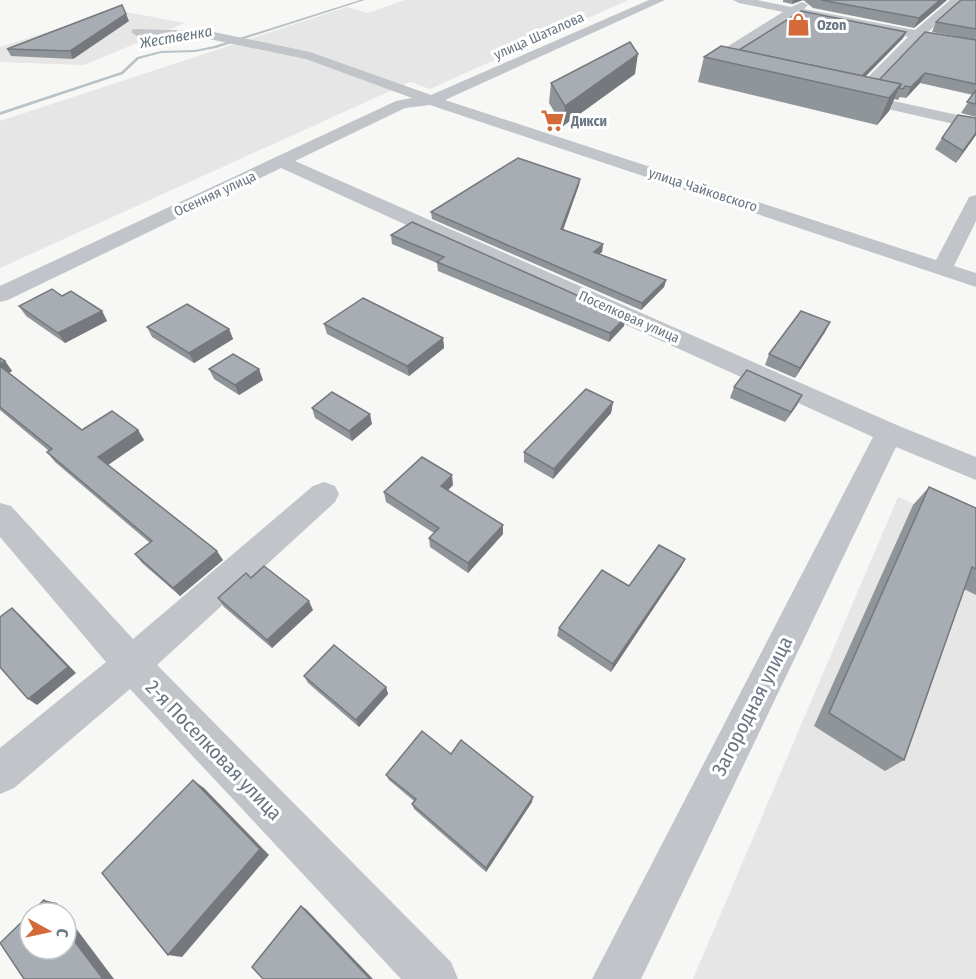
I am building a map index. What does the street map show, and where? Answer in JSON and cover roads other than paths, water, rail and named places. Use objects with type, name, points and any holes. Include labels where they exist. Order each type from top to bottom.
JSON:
[{"type":"street","name":"улица Шаталова","points":[[431,100],[659,0]]},
{"type":"street","points":[[739,0],[976,46]]},
{"type":"street","points":[[726,62],[792,11],[810,0]]},
{"type":"street","points":[[855,98],[917,34],[957,0]]},
{"type":"street","name":"улица Чайковского","points":[[137,32],[209,35],[310,56],[431,100],[976,280]]},
{"type":"street","points":[[833,92],[976,124]]},
{"type":"street","name":"Осенняя улица","points":[[0,295],[401,104],[431,100]]},
{"type":"street","name":"Поселковая улица","points":[[283,162],[889,433],[976,469]]},
{"type":"street","points":[[942,268],[976,201]]},
{"type":"street","name":"Загородная улица","points":[[616,979],[889,433]]},
{"type":"street","points":[[0,774],[131,664],[324,494]]},
{"type":"street","name":"2-я Поселковая улица","points":[[0,515],[131,664],[434,979]]},
{"type":"waterway","name":"Жественка","points":[[0,114],[122,73],[138,58],[161,52],[195,51],[215,47],[363,0]]},
{"type":"place","name":"Ozon","points":[[799,25]]},
{"type":"place","name":"Дикси","points":[[553,121]]}]
